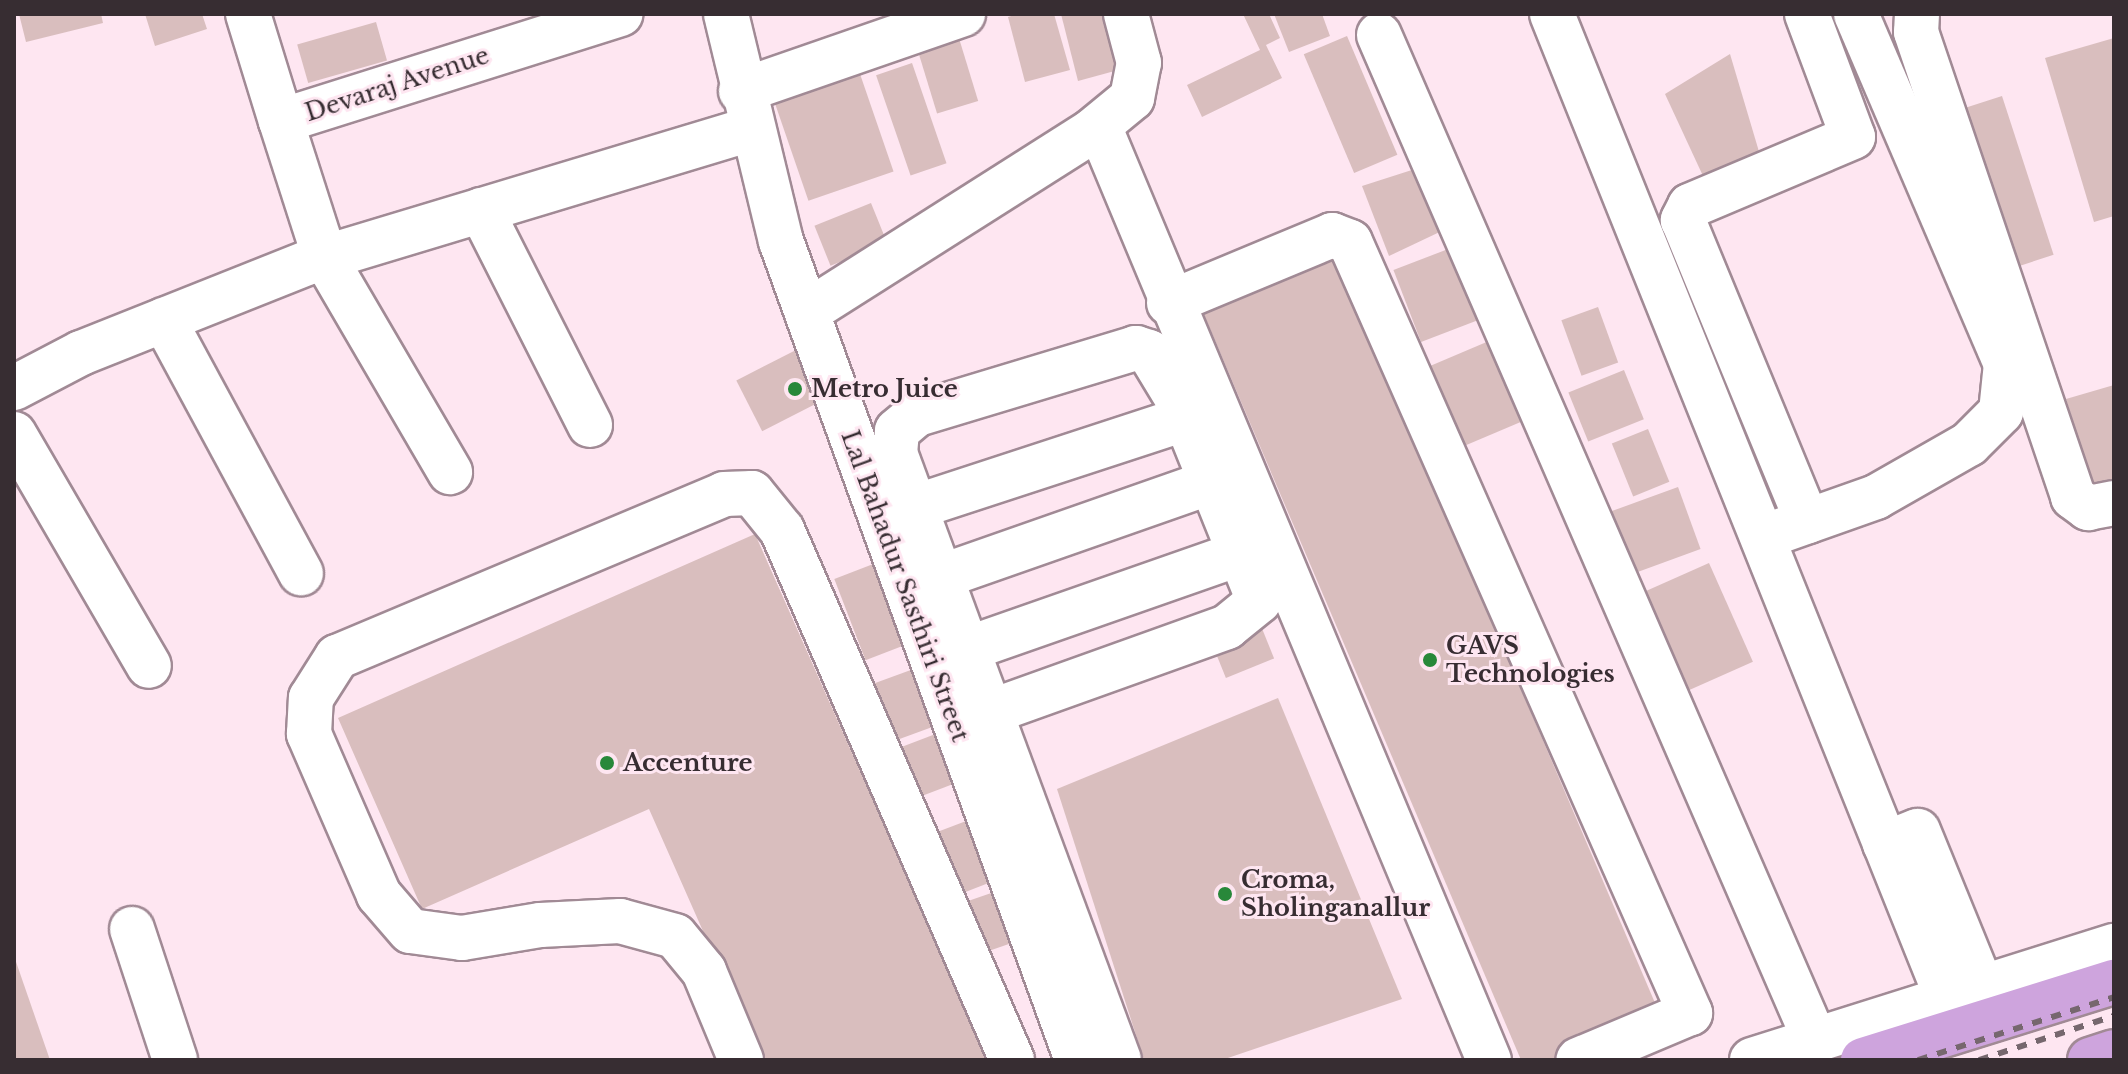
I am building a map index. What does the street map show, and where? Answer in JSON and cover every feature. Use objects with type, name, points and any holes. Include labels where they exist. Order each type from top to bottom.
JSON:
[{"type":"main road","points":[[1876,1045],[2114,982]]},
{"type":"main road","points":[[2090,1060],[2114,1052]]},
{"type":"street","name":"Devaraj Avenue","points":[[248,14],[281,121],[621,14]]},
{"type":"street","name":"Lal Bahadur Sasthiri Street","points":[[726,14],[746,110],[781,241],[1077,1060]]},
{"type":"street","points":[[14,388],[81,353],[325,258],[481,210],[746,110],[963,14]]},
{"type":"street","points":[[807,312],[1099,126],[1132,98],[1139,63],[1126,14]]},
{"type":"street","points":[[1552,14],[1885,844],[1965,994]]},
{"type":"street","points":[[1807,14],[1853,137],[1690,206],[1683,220],[1807,521]]},
{"type":"street","points":[[1763,537],[1876,497],[1969,444],[2001,412],[2006,364],[1856,14]]},
{"type":"street","points":[[1917,14],[1916,32],[2073,497],[2088,508],[2114,503]]},
{"type":"street","points":[[1379,35],[1815,1040]]},
{"type":"street","points":[[281,121],[325,258],[450,472]]},
{"type":"street","points":[[1099,126],[1169,303],[1489,1060]]},
{"type":"street","points":[[481,210],[590,425]]},
{"type":"street","points":[[1169,303],[1332,235],[1350,242],[1690,1013],[1578,1060]]},
{"type":"street","points":[[164,320],[301,573]]},
{"type":"street","points":[[990,712],[1227,627],[1259,601],[1185,419],[1149,352],[1136,348],[917,414],[897,431],[895,453],[940,577],[967,649],[990,712],[1119,1060]]},
{"type":"street","points":[[915,507],[1185,419]]},
{"type":"street","points":[[14,434],[149,666]]},
{"type":"street","points":[[940,577],[1212,482]]},
{"type":"street","points":[[741,1060],[704,971],[675,936],[620,921],[540,925],[462,938],[410,931],[379,895],[309,734],[311,698],[337,657],[724,494],[752,493],[782,530],[1012,1060]]},
{"type":"street","points":[[967,649],[1241,553]]},
{"type":"street","points":[[132,929],[175,1060]]},
{"type":"street","points":[[1752,1060],[1815,1040],[1876,1045],[1965,994],[2114,946]]},
{"type":"building","points":[[19,14],[101,14],[103,23],[26,42]]},
{"type":"building","points":[[145,14],[202,14],[207,29],[155,46]]},
{"type":"building","points":[[1054,14],[1070,70],[1025,82],[1008,17]]},
{"type":"building","points":[[1061,14],[1108,14],[1122,69],[1078,81]]},
{"type":"building","points":[[1243,14],[1269,14],[1280,38],[1266,45],[1282,78],[1202,117],[1187,85],[1260,50]]},
{"type":"building","points":[[1274,14],[1322,14],[1330,36],[1289,52]]},
{"type":"building","points":[[376,22],[387,60],[308,83],[297,45]]},
{"type":"building","points":[[958,35],[978,101],[937,114],[917,48]]},
{"type":"building","points":[[1347,36],[1397,155],[1354,173],[1304,54]]},
{"type":"building","points":[[2114,38],[2114,216],[2094,222],[2045,58]]},
{"type":"building","points":[[1730,54],[1760,155],[1703,176],[1665,94]]},
{"type":"building","points":[[912,63],[947,163],[911,176],[876,75]]},
{"type":"building","points":[[860,74],[894,171],[808,201],[775,103]]},
{"type":"building","points":[[2002,96],[2054,255],[2016,267],[1964,108]]},
{"type":"building","points":[[1415,169],[1446,229],[1389,256],[1362,186]]},
{"type":"building","points":[[871,203],[887,243],[831,266],[814,226]]},
{"type":"building","name":"GAVS Technologies","points":[[1332,246],[1661,1017],[1559,1060],[1521,1060],[1199,303]]},
{"type":"building","points":[[1456,246],[1484,318],[1421,342],[1393,270]]},
{"type":"building","points":[[1598,307],[1618,362],[1582,376],[1561,320]]},
{"type":"building","points":[[1496,338],[1530,418],[1465,446],[1431,366]]},
{"type":"building","points":[[796,350],[822,401],[762,431],[736,380]]},
{"type":"building","points":[[1624,370],[1644,419],[1588,442],[1568,392]]},
{"type":"building","points":[[2114,385],[2114,485],[2095,491],[2066,399]]},
{"type":"building","points":[[1648,429],[1669,482],[1633,496],[1612,444]]},
{"type":"building","points":[[1678,487],[1701,549],[1625,576],[1603,514]]},
{"type":"building","name":"Accenture","points":[[755,534],[988,1060],[760,1060],[649,809],[422,909],[338,718]]},
{"type":"building","points":[[881,561],[912,642],[865,660],[834,579]]},
{"type":"building","points":[[1709,563],[1753,662],[1680,694],[1636,596]]},
{"type":"building","points":[[1261,626],[1274,658],[1226,678],[1213,645]]},
{"type":"building","points":[[919,667],[940,724],[895,741],[874,683]]},
{"type":"building","name":"Croma, Sholinganallur","points":[[1278,698],[1402,999],[1222,1060],[1144,1060],[1057,789]]},
{"type":"building","points":[[946,730],[965,779],[921,796],[902,747]]},
{"type":"building","points":[[974,818],[998,880],[962,893],[939,832]]},
{"type":"building","points":[[1000,890],[1018,941],[986,952],[969,901]]},
{"type":"building","points":[[14,956],[50,1060],[14,1060]]},
{"type":"railway","points":[[1918,1060],[2114,997]]},
{"type":"railway","points":[[1979,1060],[2114,1016]]},
{"type":"place","name":"Metro Juice","points":[[795,389]]},
{"type":"place","name":"GAVS Technologies","points":[[1430,660]]},
{"type":"place","name":"Accenture","points":[[607,763]]},
{"type":"place","name":"Croma, Sholinganallur","points":[[1225,894]]}]
